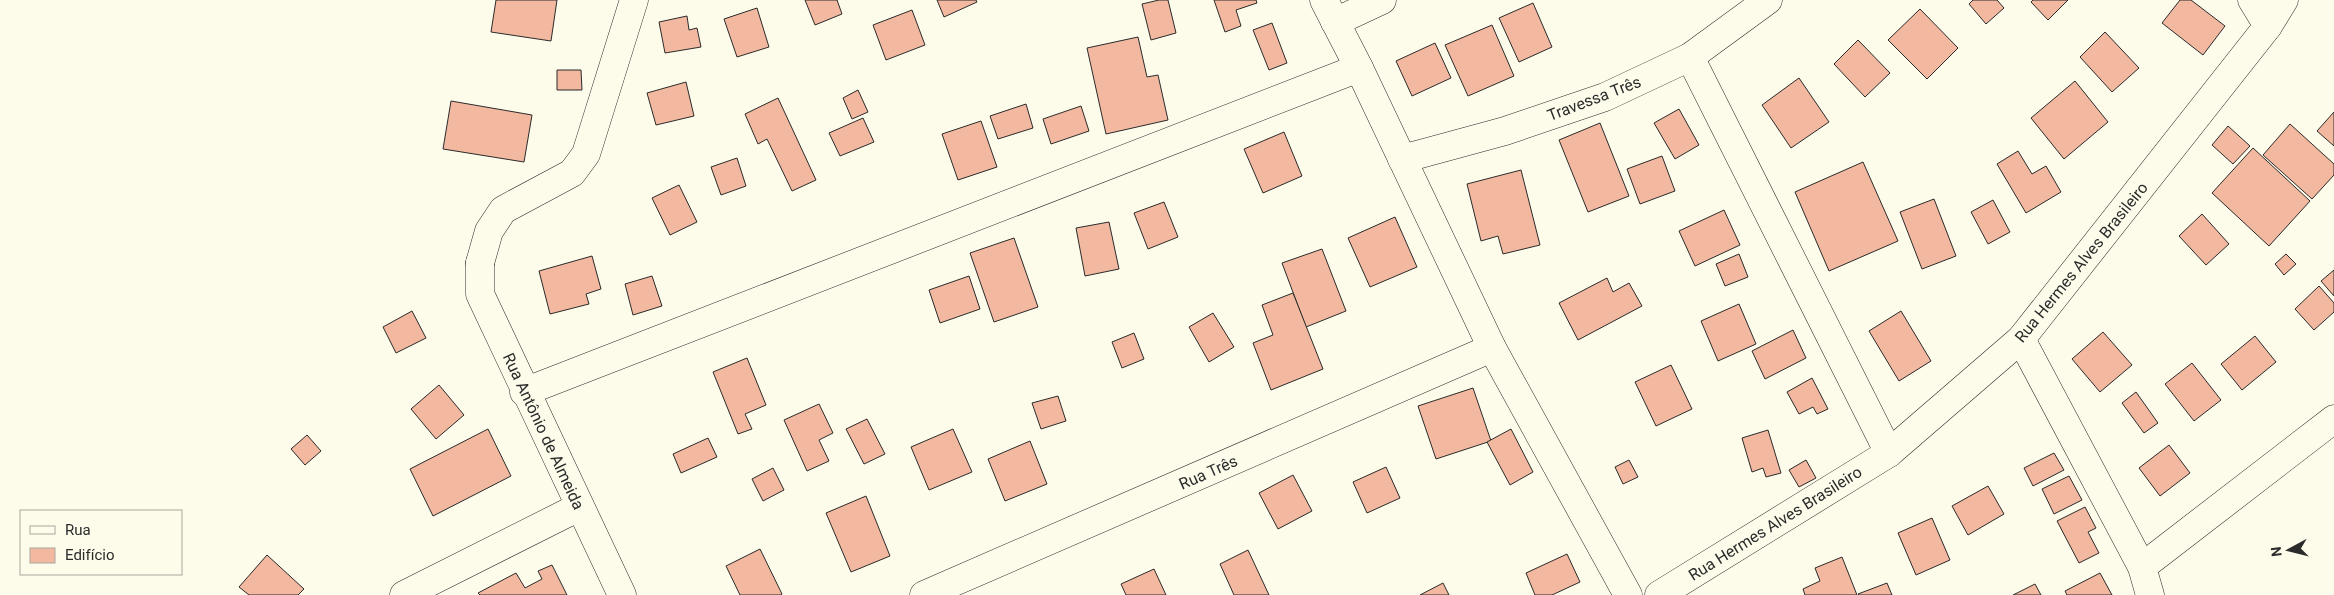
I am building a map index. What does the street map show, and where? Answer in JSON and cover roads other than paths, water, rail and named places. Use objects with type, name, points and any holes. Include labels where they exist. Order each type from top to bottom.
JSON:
[{"type":"street","name":"Rua Antônio de Almeida","points":[[622,595],[524,392],[480,294],[480,263],[489,232],[503,210],[572,173],[586,154],[634,0]]},
{"type":"street","points":[[1382,0],[1329,11],[1359,68],[1492,348],[1628,595]]},
{"type":"street","name":"Travessa Três","points":[[1402,159],[1505,131],[1606,96],[1690,57],[1768,0]]},
{"type":"street","points":[[2252,0],[2268,26]]},
{"type":"street","name":"Rua Hermes Alves Brasileiro","points":[[1659,595],[1888,453],[2021,340],[2268,26],[2284,0]]},
{"type":"street","points":[[1690,57],[1888,453]]},
{"type":"street","points":[[524,392],[1359,68]]},
{"type":"street","points":[[2021,340],[2142,567],[2150,595]]},
{"type":"street","name":"Rua Três","points":[[924,595],[1492,348]]},
{"type":"street","points":[[2142,567],[2334,418]]},
{"type":"street","points":[[404,595],[579,507]]}]
